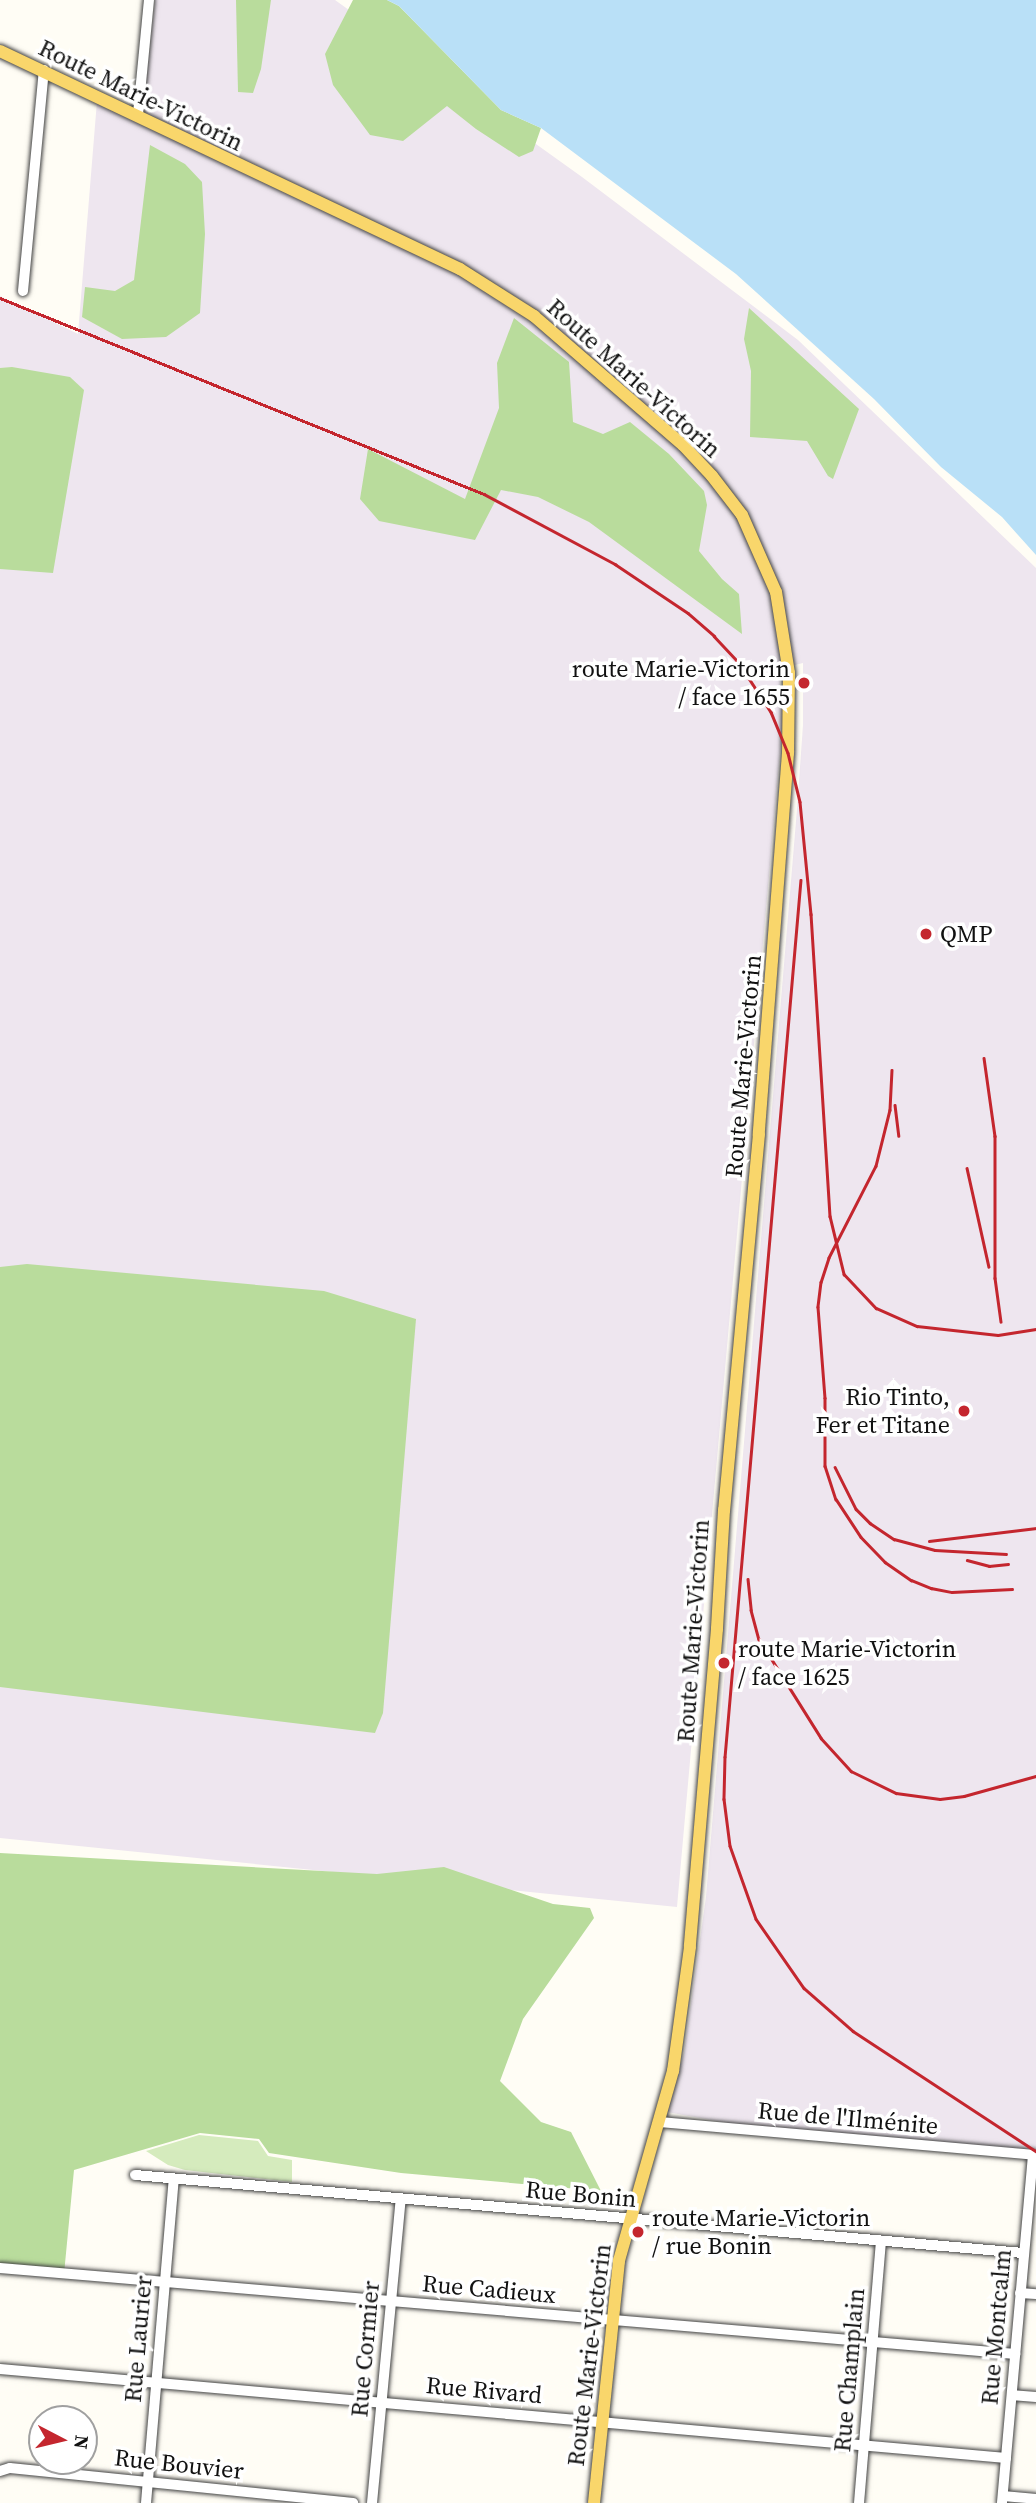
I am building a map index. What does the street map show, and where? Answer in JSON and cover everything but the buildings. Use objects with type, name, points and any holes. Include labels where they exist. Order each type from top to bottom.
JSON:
[{"type":"main road","name":"Route Marie-Victorin","points":[[0,51],[138,114],[258,175],[460,269],[534,316],[683,445],[712,476],[742,515],[776,592],[786,646],[790,688],[776,920],[724,1510],[717,1629],[690,1947],[673,2071],[619,2262],[594,2503]]},
{"type":"street","points":[[138,114],[149,0]]},
{"type":"street","points":[[23,291],[44,70]]},
{"type":"street","name":"Rue de l'Ilménite","points":[[659,2122],[1033,2155]]},
{"type":"street","name":"Rue Montcalm","points":[[1002,2500],[1033,2155]]},
{"type":"street","name":"Rue Bonin","points":[[135,2175],[1024,2253]]},
{"type":"street","name":"Rue Laurier","points":[[146,2503],[174,2179]]},
{"type":"street","name":"Rue Cormier","points":[[372,2503],[401,2199]]},
{"type":"street","name":"Rue Champlain","points":[[859,2503],[881,2241]]},
{"type":"street","name":"Rue Cadieux","points":[[0,2268],[1015,2354]]},
{"type":"street","points":[[1020,2293],[1036,2294]]},
{"type":"street","name":"Rue Rivard","points":[[0,2369],[1006,2458]]},
{"type":"street","points":[[1012,2395],[1036,2397]]},
{"type":"street","name":"Rue Bouvier","points":[[0,2471],[10,2468],[353,2503]]},
{"type":"street","points":[[1002,2500],[1036,2499]]},
{"type":"shaded area","points":[[155,0],[335,0],[582,177],[798,340],[1036,568],[1036,2157],[739,2125],[667,2112],[684,2053],[706,1897],[797,809],[803,725],[803,663],[779,669],[783,719],[677,1907],[0,1838],[0,296],[78,334],[97,101],[142,123]]},
{"type":"green space","points":[[236,0],[271,0],[261,69],[253,93],[238,92]]},
{"type":"green space","points":[[353,0],[387,0],[399,6],[501,110],[541,128],[533,151],[519,157],[447,106],[403,141],[370,135],[333,85],[325,54]]},
{"type":"green space","points":[[150,145],[185,164],[202,182],[205,234],[200,313],[166,337],[122,339],[82,317],[85,287],[115,291],[134,280]]},
{"type":"green space","points":[[749,308],[859,409],[833,479],[828,476],[807,441],[750,437],[751,371],[744,339]]},
{"type":"green space","points":[[514,318],[569,362],[573,422],[603,434],[630,422],[669,454],[704,491],[707,505],[699,551],[722,579],[739,594],[742,634],[589,522],[538,497],[501,490],[475,540],[379,521],[360,499],[368,449],[465,499],[499,408],[497,363]]},
{"type":"green space","points":[[12,367],[70,377],[84,390],[53,573],[0,569],[0,368]]},
{"type":"green space","points":[[27,1264],[324,1291],[416,1319],[383,1713],[375,1733],[0,1687],[0,1267]]},
{"type":"green space","points":[[0,1853],[377,1874],[444,1867],[553,1904],[590,1908],[594,1918],[523,2019],[500,2081],[541,2122],[571,2132],[601,2191],[401,2173],[269,2153],[259,2139],[200,2133],[74,2170],[64,2274],[0,2265]]},
{"type":"green space","points":[[199,2135],[258,2141],[268,2156],[292,2160],[292,2182],[185,2170],[168,2165],[146,2151]]},
{"type":"water","points":[[387,0],[1036,0],[1036,555],[1002,517],[941,467],[874,399],[736,274],[541,128],[501,110],[399,6]]},
{"type":"railway","points":[[0,298],[484,494],[615,564],[688,613],[714,636],[739,663],[771,712],[788,753],[800,802],[811,914],[830,1216],[844,1274],[876,1308],[917,1326],[998,1335],[1036,1329]]},
{"type":"railway","points":[[801,880],[725,1757],[724,1799],[730,1846],[756,1919],[804,1988],[853,2031],[1036,2151]]},
{"type":"railway","points":[[984,1058],[995,1136],[995,1278],[1001,1322]]},
{"type":"railway","points":[[892,1070],[890,1110],[876,1166],[829,1258],[821,1282],[818,1307],[825,1398],[825,1466],[836,1499],[861,1537],[885,1562],[911,1580],[952,1592],[1012,1589]]},
{"type":"railway","points":[[895,1105],[899,1136]]},
{"type":"railway","points":[[967,1168],[989,1267]]},
{"type":"railway","points":[[835,1467],[856,1509],[870,1523],[894,1539],[935,1550],[1006,1554]]},
{"type":"railway","points":[[929,1541],[1036,1528]]},
{"type":"railway","points":[[967,1560],[989,1566],[1008,1564]]},
{"type":"railway","points":[[748,1579],[751,1610],[759,1639],[821,1738],[851,1771],[896,1793],[940,1799],[964,1796],[1036,1776]]},
{"type":"place","name":"route Marie-Victorin / face 1655","points":[[804,683]]},
{"type":"place","name":"QMP","points":[[926,934]]},
{"type":"place","name":"Rio Tinto, Fer et Titane","points":[[964,1411]]},
{"type":"place","name":"route Marie-Victorin / face 1625","points":[[724,1663]]},
{"type":"place","name":"route Marie-Victorin / rue Bonin","points":[[638,2232]]}]
